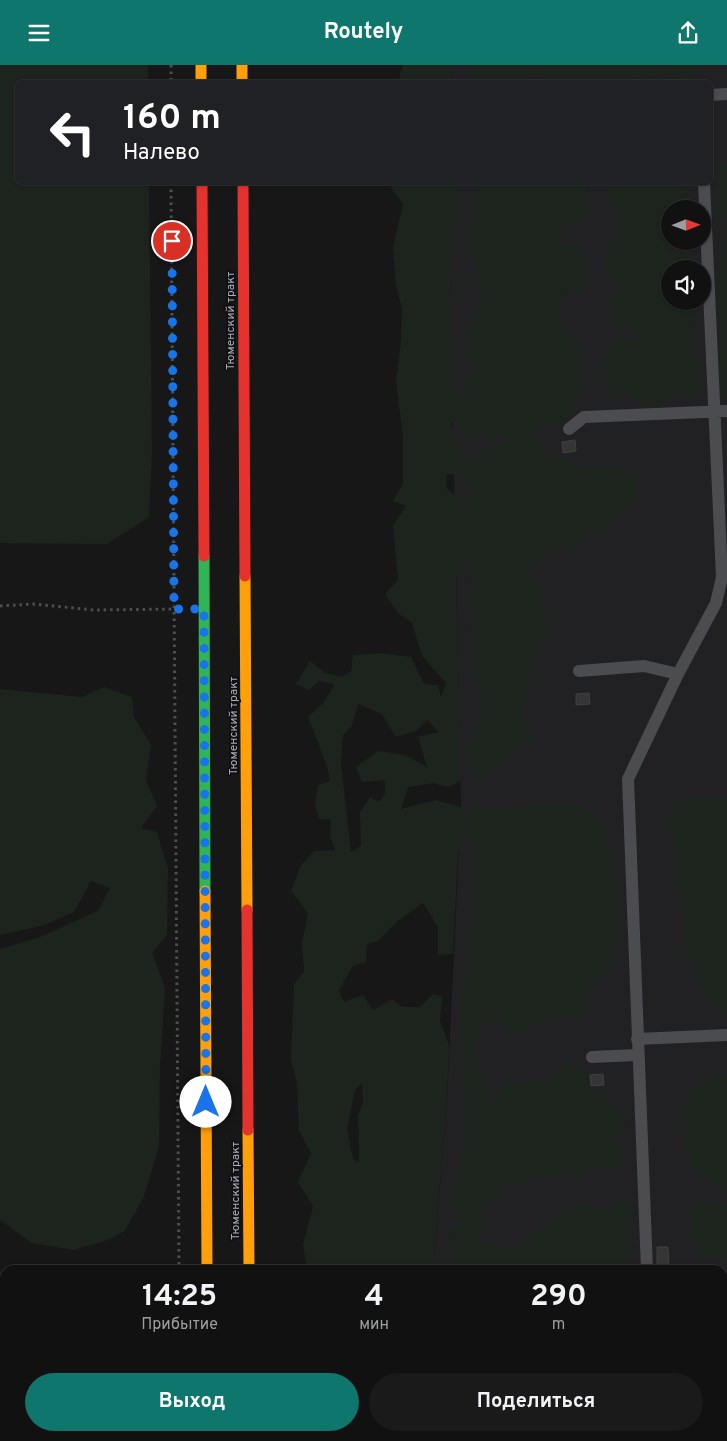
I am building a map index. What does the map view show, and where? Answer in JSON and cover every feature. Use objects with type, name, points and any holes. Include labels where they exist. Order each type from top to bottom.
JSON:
[{"type":"main road","points":[[201,65],[201,80]]},
{"type":"main road","points":[[242,65],[242,80]]},
{"type":"main road","points":[[202,185],[206,1265]]},
{"type":"main road","name":"Тюменский тракт","points":[[243,185],[249,1265]]},
{"type":"lane","points":[[713,95],[727,94]]},
{"type":"lane","points":[[647,1265],[637,1055],[628,779],[678,674],[716,603],[722,577],[704,185]]},
{"type":"lane","points":[[569,429],[584,417],[727,411]]},
{"type":"lane","points":[[579,671],[644,666],[678,674]]},
{"type":"lane","points":[[637,1039],[727,1035]]},
{"type":"lane","points":[[592,1057],[637,1055]]},
{"type":"path","points":[[170,65],[171,80]]},
{"type":"path","points":[[171,185],[179,1265]]},
{"type":"path","points":[[0,606],[33,604],[94,610],[204,609]]},
{"type":"shaded area","points":[[0,65],[148,65],[148,80],[15,80],[15,185],[149,185],[152,452],[149,517],[107,544],[0,543]]},
{"type":"shaded area","points":[[403,65],[453,65],[451,80],[399,80]]},
{"type":"shaded area","points":[[446,65],[727,65],[727,1265],[433,1265],[447,1099],[461,807],[448,185],[713,185],[713,80],[446,80]]},
{"type":"shaded area","points":[[471,65],[708,65],[682,73],[624,80],[547,80],[534,72],[525,80],[474,80]]},
{"type":"shaded area","points":[[727,164],[727,398],[721,393],[717,358],[723,336],[714,296],[726,233],[716,212],[715,172]]},
{"type":"shaded area","points":[[393,185],[458,185],[458,213],[450,278],[454,386],[462,402],[465,387],[477,368],[470,356],[469,330],[481,305],[475,263],[467,256],[469,230],[477,192],[474,185],[585,185],[588,190],[585,221],[564,225],[559,244],[584,251],[589,274],[583,297],[561,286],[559,315],[569,338],[583,347],[583,388],[572,416],[535,429],[543,451],[572,466],[617,465],[639,476],[639,498],[602,531],[585,532],[583,542],[558,549],[528,569],[542,595],[550,632],[534,655],[523,721],[535,739],[509,754],[503,766],[474,776],[467,752],[480,724],[481,687],[474,667],[470,602],[472,568],[460,565],[456,577],[461,781],[448,787],[433,783],[408,787],[401,809],[436,800],[461,807],[468,823],[475,808],[573,804],[596,813],[610,846],[619,894],[617,953],[606,973],[589,983],[585,1011],[532,1025],[517,1034],[498,1020],[481,1024],[476,1048],[479,1076],[495,1103],[509,1082],[549,1080],[567,1061],[583,1068],[596,1094],[624,1112],[625,1126],[614,1141],[624,1157],[615,1170],[594,1166],[584,1174],[544,1175],[503,1186],[483,1209],[489,1225],[477,1238],[506,1249],[524,1243],[555,1218],[581,1202],[604,1211],[619,1200],[633,1204],[632,1247],[626,1265],[455,1265],[448,1234],[460,1225],[451,1203],[465,1138],[460,1004],[468,971],[475,842],[464,838],[458,853],[453,954],[438,955],[438,927],[423,903],[399,920],[378,941],[367,944],[366,962],[353,966],[339,990],[344,1002],[363,995],[373,1010],[392,999],[402,1007],[420,1007],[433,994],[442,996],[440,1021],[449,1045],[447,1099],[433,1265],[306,1265],[303,1244],[313,1206],[298,1182],[311,1153],[299,1131],[297,1084],[291,1060],[294,984],[304,972],[302,944],[308,913],[291,891],[301,865],[314,851],[335,850],[330,837],[331,820],[319,819],[315,805],[318,785],[330,781],[327,766],[308,717],[323,703],[335,684],[319,681],[309,690],[296,684],[310,661],[325,673],[342,677],[351,672],[353,655],[381,653],[411,657],[424,684],[438,685],[441,697],[446,683],[422,656],[412,623],[398,613],[385,594],[398,580],[393,526],[406,506],[393,501],[403,484],[403,436],[396,382],[401,341],[402,309],[396,285],[393,247],[403,204],[391,188]],"holes":[[[451,422],[472,440],[495,432],[505,442],[478,451],[464,460],[458,448]],[[447,474],[466,475],[473,494],[463,504],[446,487]],[[358,704],[382,714],[396,737],[416,731],[427,720],[439,732],[418,737],[427,767],[405,755],[378,751],[356,767],[362,782],[385,780],[385,794],[379,802],[370,797],[360,812],[361,846],[351,852],[341,764],[343,735],[352,726]],[[362,1083],[363,1102],[358,1115],[359,1163],[353,1159],[347,1129],[355,1090]]]},
{"type":"shaded area","points":[[607,185],[687,185],[688,200],[661,200],[661,250],[692,250],[692,260],[661,260],[661,310],[695,310],[696,340],[689,348],[700,367],[699,401],[682,393],[646,409],[628,396],[610,394],[603,364],[617,336],[645,339],[612,320],[614,302],[620,281],[606,268],[607,247],[623,224],[610,196]]},
{"type":"shaded area","points":[[104,687],[132,697],[134,717],[151,745],[146,780],[157,806],[141,828],[157,832],[168,869],[167,936],[152,952],[165,988],[160,1065],[159,1146],[144,1196],[125,1231],[105,1241],[73,1250],[32,1243],[0,1220],[0,949],[40,937],[98,911],[110,888],[91,881],[74,912],[45,925],[0,935],[0,689],[82,697]]},
{"type":"shaded area","points":[[696,793],[727,798],[727,1010],[717,1009],[685,956],[685,915],[676,881],[679,849],[666,828],[673,802]]},
{"type":"shaded area","points":[[721,1072],[727,1075],[727,1188],[723,1189],[695,1172],[684,1147],[687,1125],[682,1107],[699,1086]]},
{"type":"shaded area","points":[[699,1202],[727,1204],[727,1261],[699,1253],[688,1228]]},
{"type":"building","points":[[575,440],[576,451],[563,453],[562,442]]},
{"type":"building","points":[[589,693],[590,704],[576,705],[576,694]]},
{"type":"building","points":[[603,1074],[604,1085],[591,1086],[590,1075]]},
{"type":"building","points":[[657,1247],[668,1247],[669,1265],[657,1265]]},
{"type":"traffic: fast","points":[[204,556],[205,891]]},
{"type":"traffic: slow","points":[[201,65],[201,80]]},
{"type":"traffic: slow","points":[[242,65],[242,80]]},
{"type":"traffic: slow","points":[[245,576],[247,910]]},
{"type":"traffic: slow","points":[[205,891],[207,1265]]},
{"type":"traffic: slow","points":[[248,1130],[249,1265]]},
{"type":"traffic: jam","points":[[202,185],[204,556]]},
{"type":"traffic: jam","points":[[243,185],[245,576]]},
{"type":"traffic: jam","points":[[247,910],[248,1130]]},
{"type":"route","points":[[172,241],[174,609],[204,609],[206,1102]]}]
